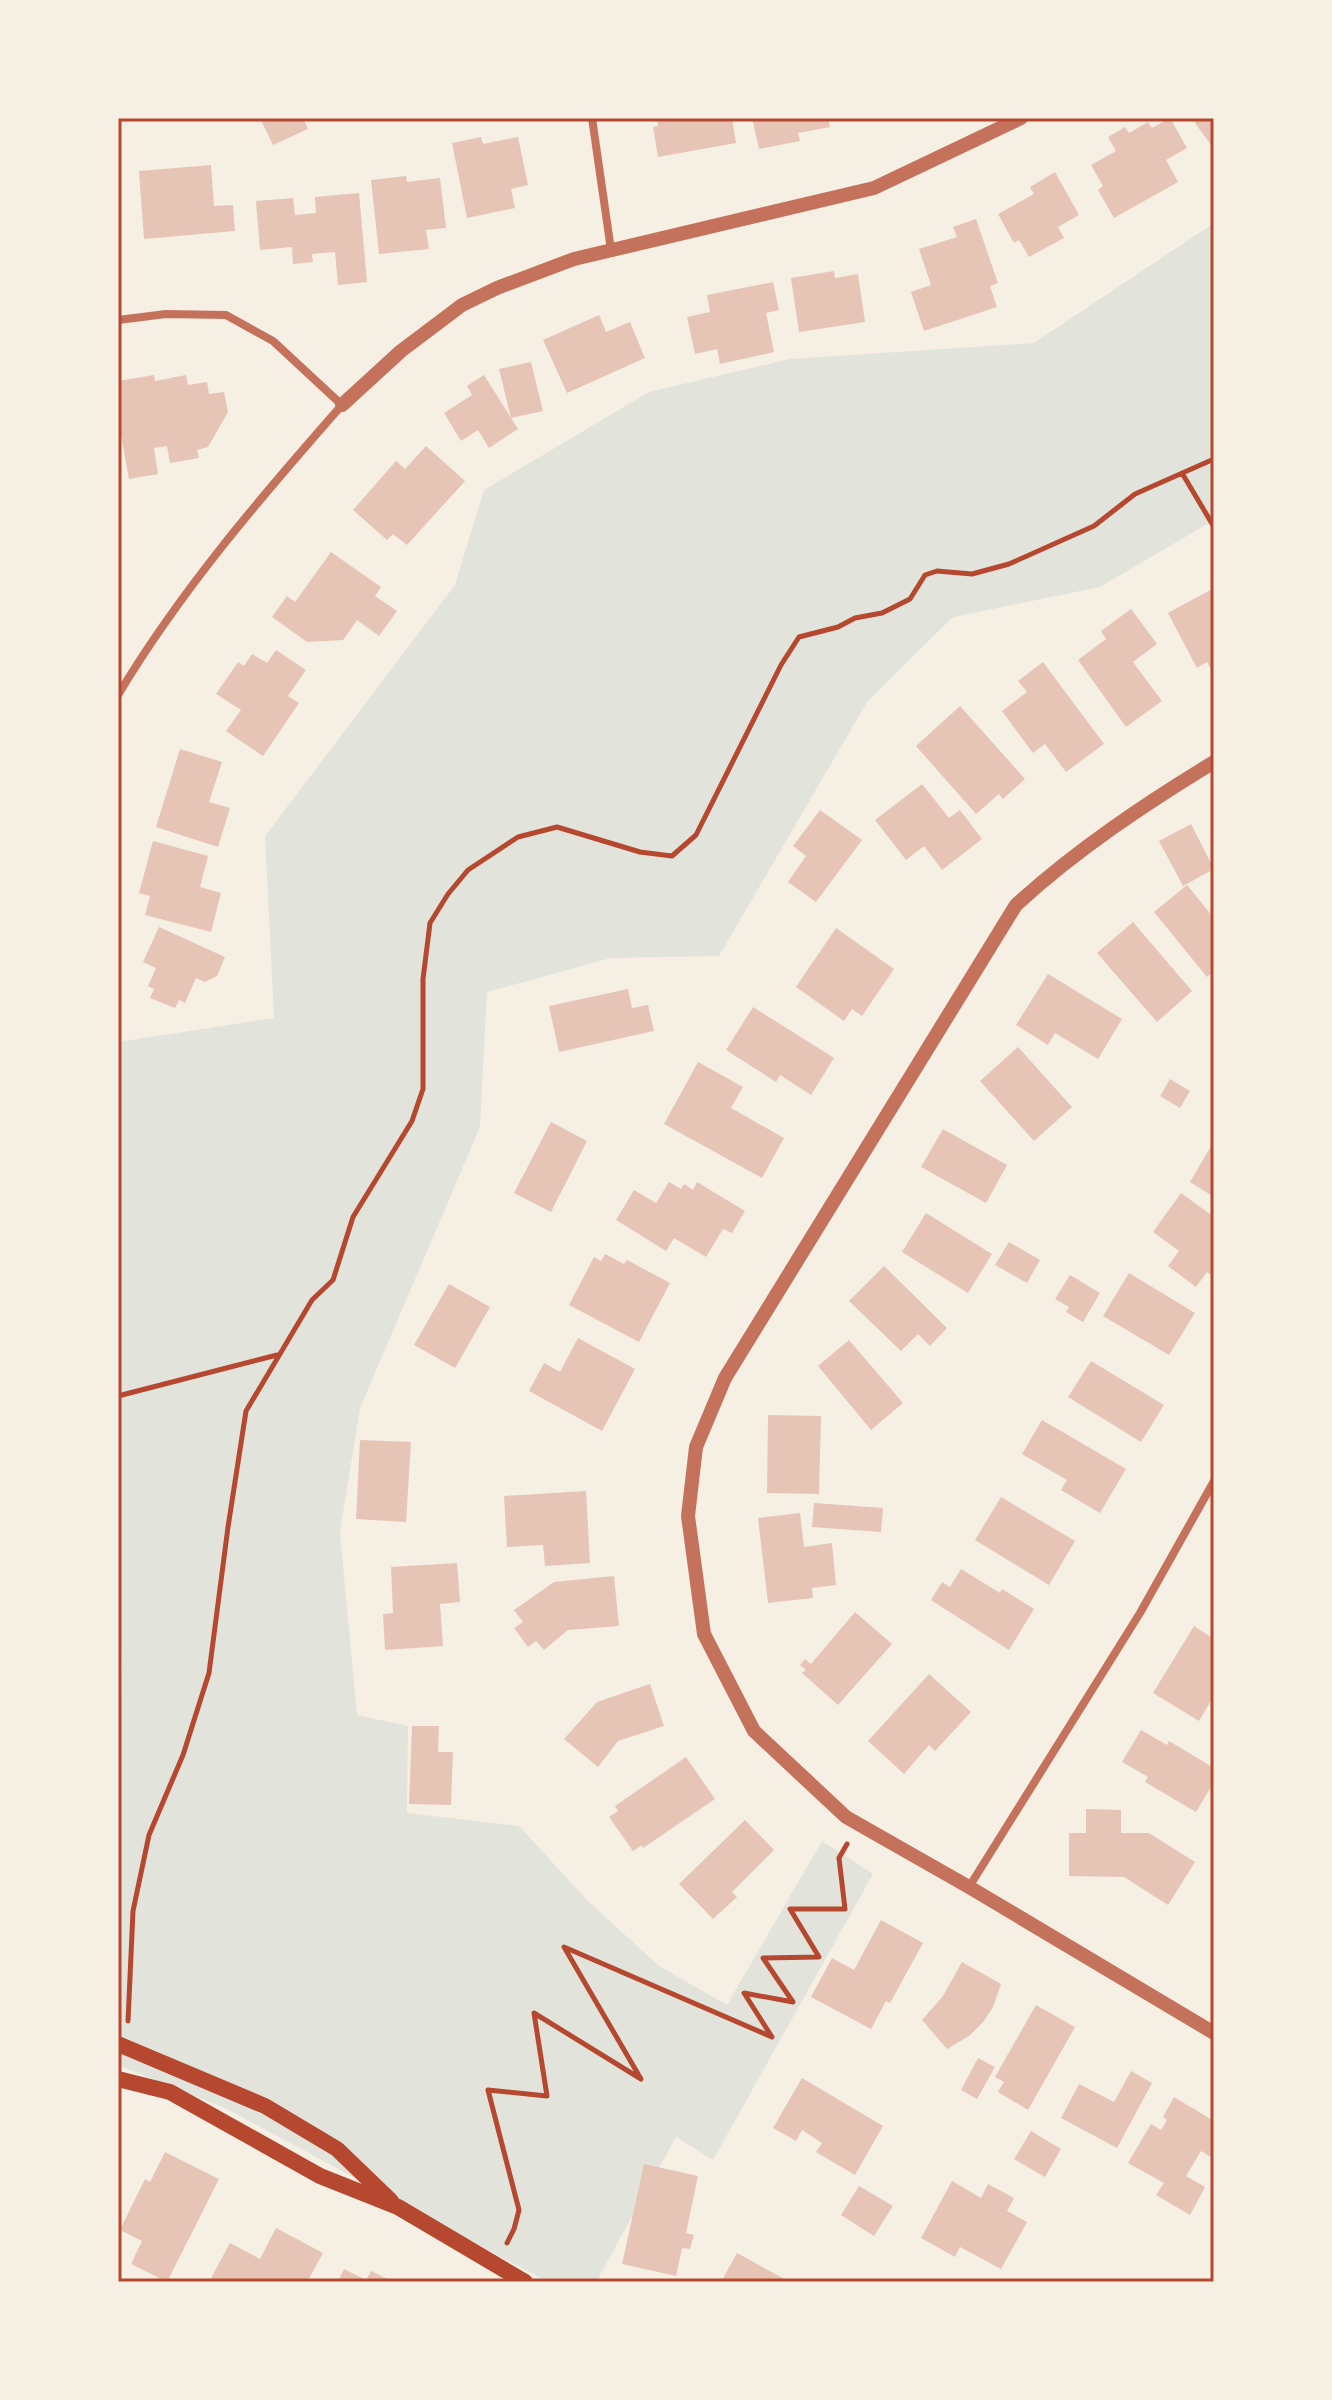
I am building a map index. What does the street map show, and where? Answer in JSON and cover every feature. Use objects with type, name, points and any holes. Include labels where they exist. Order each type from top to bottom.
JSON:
[{"type":"main road","points":[[123,2046],[265,2106],[337,2149],[398,2207]]},
{"type":"main road","points":[[118,2079],[170,2092],[320,2176],[398,2207],[525,2282]]},
{"type":"street","points":[[592,118],[611,250]]},
{"type":"street","points":[[118,695],[151,640],[254,505],[342,405],[401,351],[462,305],[497,288],[574,259],[874,188],[1021,118]]},
{"type":"street","points":[[118,320],[166,314],[226,315],[273,341],[342,405]]},
{"type":"street","points":[[1214,762],[1169,789],[1053,871],[1016,905],[725,1378],[696,1447],[688,1516],[704,1634],[754,1731],[846,1817],[1214,2033]]},
{"type":"street","points":[[969,1887],[1140,1613],[1214,1481]]},
{"type":"path","points":[[123,2046],[133,1911],[149,1835],[183,1755],[209,1673],[246,1411],[312,1300],[333,1280],[353,1217],[412,1121],[423,1089],[423,979],[430,923],[448,894],[468,870],[518,837],[557,827],[640,852],[672,856],[696,835],[781,665],[799,637],[838,627],[855,618],[882,613],[910,599],[925,575],[937,571],[972,574],[1009,564],[1094,526],[1135,494],[1214,459]]},
{"type":"path","points":[[1182,473],[1214,527]]},
{"type":"path","points":[[118,1396],[278,1355]]},
{"type":"path","points":[[496,2265],[514,2229],[519,2210],[488,2090],[547,2096],[534,2013],[641,2079],[564,1947],[772,2037],[744,1993],[793,2002],[763,1958],[819,1957],[790,1909],[845,1909],[839,1858],[859,1824]]},
{"type":"shaded area","points":[[1214,223],[1214,520],[1100,587],[953,617],[867,702],[719,956],[611,958],[487,992],[480,1127],[360,1408],[340,1532],[357,1715],[408,1726],[407,1813],[519,1826],[587,1900],[659,1966],[727,2005],[822,1841],[873,1874],[713,2160],[676,2137],[596,2282],[548,2282],[227,2109],[118,2065],[122,1660],[118,1619],[118,1042],[274,1018],[265,836],[455,585],[484,490],[649,392],[790,359],[1034,343]]},
{"type":"building","points":[[260,118],[303,118],[308,129],[273,145]]},
{"type":"building","points":[[657,118],[732,118],[736,143],[658,157],[653,127],[658,126]]},
{"type":"building","points":[[752,118],[828,118],[830,127],[798,133],[800,141],[759,149]]},
{"type":"building","points":[[1170,118],[1187,148],[1166,160],[1178,182],[1114,218],[1098,190],[1103,186],[1091,165],[1116,151],[1108,137],[1125,127],[1129,133],[1148,122],[1152,128]]},
{"type":"building","points":[[1196,118],[1214,118],[1214,149],[1195,123]]},
{"type":"building","points":[[481,137],[483,144],[518,137],[528,185],[511,189],[515,208],[467,218],[452,143]]},
{"type":"building","points":[[211,165],[214,206],[233,205],[235,231],[144,239],[139,171]]},
{"type":"building","points":[[1055,172],[1079,215],[1058,227],[1064,238],[1029,257],[1019,240],[1014,243],[998,214],[1034,194],[1030,187]]},
{"type":"building","points":[[406,176],[407,182],[440,178],[446,228],[426,230],[429,249],[379,254],[371,180]]},
{"type":"building","points":[[359,193],[367,282],[338,285],[335,252],[312,254],[313,262],[293,264],[292,247],[260,250],[256,201],[293,198],[295,215],[316,213],[315,197]]},
{"type":"building","points":[[976,219],[998,283],[990,286],[997,307],[924,331],[911,292],[931,285],[919,249],[957,237],[953,227]]},
{"type":"building","points":[[834,271],[835,278],[858,274],[865,322],[799,332],[791,278]]},
{"type":"building","points":[[773,282],[779,310],[766,313],[774,352],[720,364],[717,349],[695,354],[687,317],[710,312],[707,295]]},
{"type":"building","points":[[599,315],[606,332],[630,322],[645,358],[567,393],[543,340]]},
{"type":"building","points":[[531,362],[543,411],[511,418],[499,369]]},
{"type":"building","points":[[154,375],[155,381],[186,375],[188,385],[207,382],[209,394],[224,392],[228,412],[208,447],[197,450],[199,458],[170,463],[167,446],[154,448],[158,474],[129,479],[118,418],[118,381]]},
{"type":"building","points":[[484,375],[518,429],[489,448],[478,430],[461,441],[444,413],[472,395],[467,386]]},
{"type":"building","points":[[426,446],[465,481],[407,545],[393,534],[387,540],[353,510],[396,461],[405,469]]},
{"type":"building","points":[[331,552],[381,587],[375,596],[397,611],[379,636],[357,620],[343,640],[307,642],[272,617],[287,596],[295,602]]},
{"type":"building","points":[[1214,588],[1214,675],[1207,662],[1197,668],[1168,613]]},
{"type":"building","points":[[1131,609],[1157,644],[1133,662],[1162,701],[1126,727],[1078,660],[1106,639],[1101,631]]},
{"type":"building","points":[[276,650],[306,670],[288,696],[299,703],[263,756],[226,731],[241,710],[216,694],[238,662],[244,666],[252,654],[267,663]]},
{"type":"building","points":[[1043,662],[1104,744],[1066,772],[1045,744],[1033,753],[1002,711],[1027,692],[1018,681]]},
{"type":"building","points":[[960,706],[1025,779],[1003,799],[999,794],[976,814],[916,746]]},
{"type":"building","points":[[180,749],[222,762],[209,802],[230,808],[218,847],[156,827]]},
{"type":"building","points":[[922,784],[949,818],[960,810],[982,839],[942,870],[924,846],[906,860],[875,820]]},
{"type":"building","points":[[820,810],[862,840],[816,902],[788,882],[806,856],[793,846]]},
{"type":"building","points":[[1191,824],[1214,869],[1183,886],[1159,841]]},
{"type":"building","points":[[153,841],[208,856],[200,887],[221,893],[211,932],[145,915],[150,896],[139,893]]},
{"type":"building","points":[[1187,885],[1214,918],[1214,971],[1207,977],[1154,912]]},
{"type":"building","points":[[1133,922],[1192,991],[1157,1022],[1097,953]]},
{"type":"building","points":[[159,927],[225,957],[217,976],[205,982],[196,978],[185,1003],[179,1000],[175,1008],[150,998],[154,989],[148,986],[156,968],[143,962]]},
{"type":"building","points":[[836,928],[894,969],[862,1016],[852,1009],[844,1021],[796,987]]},
{"type":"building","points":[[1048,974],[1122,1019],[1098,1059],[1055,1033],[1048,1045],[1016,1025]]},
{"type":"building","points":[[628,989],[632,1008],[648,1005],[654,1031],[559,1052],[549,1006]]},
{"type":"building","points":[[753,1007],[834,1058],[811,1095],[780,1075],[776,1082],[726,1050]]},
{"type":"building","points":[[1018,1047],[1072,1107],[1034,1141],[980,1081]]},
{"type":"building","points":[[698,1062],[743,1087],[731,1108],[784,1138],[762,1178],[664,1124]]},
{"type":"building","points":[[1170,1079],[1190,1091],[1180,1108],[1160,1096]]},
{"type":"building","points":[[551,1122],[587,1141],[551,1212],[514,1193]]},
{"type":"building","points":[[943,1129],[1007,1165],[986,1203],[921,1167]]},
{"type":"building","points":[[1214,1141],[1214,1197],[1190,1182]]},
{"type":"building","points":[[669,1182],[681,1189],[684,1184],[693,1190],[697,1182],[745,1211],[732,1233],[723,1229],[706,1257],[674,1238],[666,1251],[616,1220],[634,1190],[656,1203]]},
{"type":"building","points":[[1181,1193],[1214,1217],[1214,1278],[1207,1272],[1196,1287],[1168,1266],[1179,1251],[1153,1232]]},
{"type":"building","points":[[926,1213],[992,1254],[968,1293],[902,1252]]},
{"type":"building","points":[[1009,1242],[1040,1260],[1027,1283],[995,1265]]},
{"type":"building","points":[[605,1254],[624,1264],[627,1260],[670,1283],[639,1342],[569,1305],[594,1257],[601,1261]]},
{"type":"building","points":[[884,1266],[947,1328],[930,1346],[918,1334],[901,1351],[849,1301]]},
{"type":"building","points":[[1129,1273],[1195,1313],[1169,1355],[1103,1316]]},
{"type":"building","points":[[1070,1275],[1100,1293],[1083,1322],[1066,1312],[1069,1307],[1055,1299]]},
{"type":"building","points":[[449,1284],[490,1307],[455,1368],[414,1345]]},
{"type":"building","points":[[578,1338],[635,1369],[602,1431],[529,1391],[544,1363],[560,1372]]},
{"type":"building","points":[[849,1340],[903,1403],[871,1430],[818,1366]]},
{"type":"building","points":[[1091,1361],[1164,1405],[1141,1442],[1068,1397]]},
{"type":"building","points":[[768,1415],[821,1416],[819,1494],[767,1493]]},
{"type":"building","points":[[1042,1420],[1126,1469],[1100,1513],[1061,1490],[1067,1480],[1022,1454]]},
{"type":"building","points":[[360,1440],[411,1442],[406,1522],[356,1519]]},
{"type":"building","points":[[586,1491],[590,1563],[545,1566],[543,1545],[507,1547],[504,1496]]},
{"type":"building","points":[[1001,1497],[1075,1541],[1049,1585],[975,1540]]},
{"type":"building","points":[[814,1503],[883,1508],[881,1532],[812,1527]]},
{"type":"building","points":[[800,1513],[804,1547],[832,1543],[836,1585],[812,1588],[813,1598],[768,1603],[758,1518]]},
{"type":"building","points":[[457,1563],[460,1602],[440,1604],[443,1646],[385,1650],[383,1614],[393,1613],[391,1567]]},
{"type":"building","points":[[961,1569],[1034,1609],[1009,1650],[931,1600],[942,1582],[950,1587]]},
{"type":"building","points":[[614,1576],[619,1626],[568,1630],[544,1650],[536,1641],[528,1647],[514,1628],[523,1622],[514,1610],[554,1582]]},
{"type":"building","points":[[855,1612],[892,1644],[838,1705],[802,1673],[806,1670],[800,1665],[805,1659],[811,1664]]},
{"type":"building","points":[[1194,1626],[1214,1639],[1214,1696],[1199,1721],[1153,1693]]},
{"type":"building","points":[[929,1674],[971,1712],[935,1751],[929,1745],[904,1774],[868,1741]]},
{"type":"building","points":[[650,1684],[664,1726],[618,1741],[598,1767],[564,1739],[597,1702]]},
{"type":"building","points":[[412,1726],[439,1726],[438,1752],[453,1752],[451,1805],[409,1804]]},
{"type":"building","points":[[1141,1730],[1167,1745],[1169,1741],[1214,1768],[1214,1782],[1196,1812],[1145,1782],[1148,1777],[1122,1762]]},
{"type":"building","points":[[686,1757],[715,1799],[643,1848],[642,1845],[633,1851],[609,1817],[618,1811],[615,1806]]},
{"type":"building","points":[[1086,1809],[1121,1810],[1121,1833],[1149,1833],[1195,1862],[1168,1905],[1124,1877],[1069,1876],[1069,1833],[1086,1833]]},
{"type":"building","points":[[745,1820],[774,1850],[732,1892],[737,1897],[713,1919],[679,1884]]},
{"type":"building","points":[[881,1920],[923,1943],[890,2003],[886,2001],[871,2029],[811,1997],[832,1958],[854,1970]]},
{"type":"building","points":[[962,1962],[1001,1984],[984,2021],[969,2036],[947,2049],[922,2020],[943,1996]]},
{"type":"building","points":[[1036,2005],[1075,2027],[1028,2110],[998,2092],[1004,2082],[995,2077]]},
{"type":"building","points":[[978,2058],[995,2067],[977,2099],[961,2090]]},
{"type":"building","points":[[1131,2071],[1152,2083],[1117,2148],[1061,2118],[1079,2084],[1114,2102]]},
{"type":"building","points":[[802,2078],[883,2126],[855,2175],[816,2152],[822,2143],[802,2130],[796,2141],[773,2128]]},
{"type":"building","points":[[1174,2097],[1214,2121],[1214,2159],[1201,2151],[1186,2176],[1205,2187],[1190,2215],[1156,2195],[1164,2183],[1128,2163],[1151,2124],[1161,2130],[1167,2120],[1163,2117]]},
{"type":"building","points":[[1031,2131],[1061,2149],[1045,2177],[1014,2159]]},
{"type":"building","points":[[165,2152],[219,2179],[167,2282],[131,2264],[142,2241],[120,2230],[145,2179],[150,2182]]},
{"type":"building","points":[[644,2164],[698,2176],[686,2233],[694,2235],[690,2249],[682,2248],[676,2276],[622,2264]]},
{"type":"building","points":[[952,2181],[981,2198],[988,2184],[1014,2198],[1007,2211],[1027,2222],[1001,2269],[960,2247],[955,2257],[921,2238]]},
{"type":"building","points":[[859,2186],[893,2206],[874,2236],[841,2215]]},
{"type":"building","points":[[276,2228],[323,2253],[307,2282],[209,2282],[230,2243],[260,2259]]},
{"type":"building","points":[[737,2253],[790,2282],[721,2282]]},
{"type":"building","points":[[344,2269],[366,2280],[371,2271],[394,2282],[338,2282]]}]
